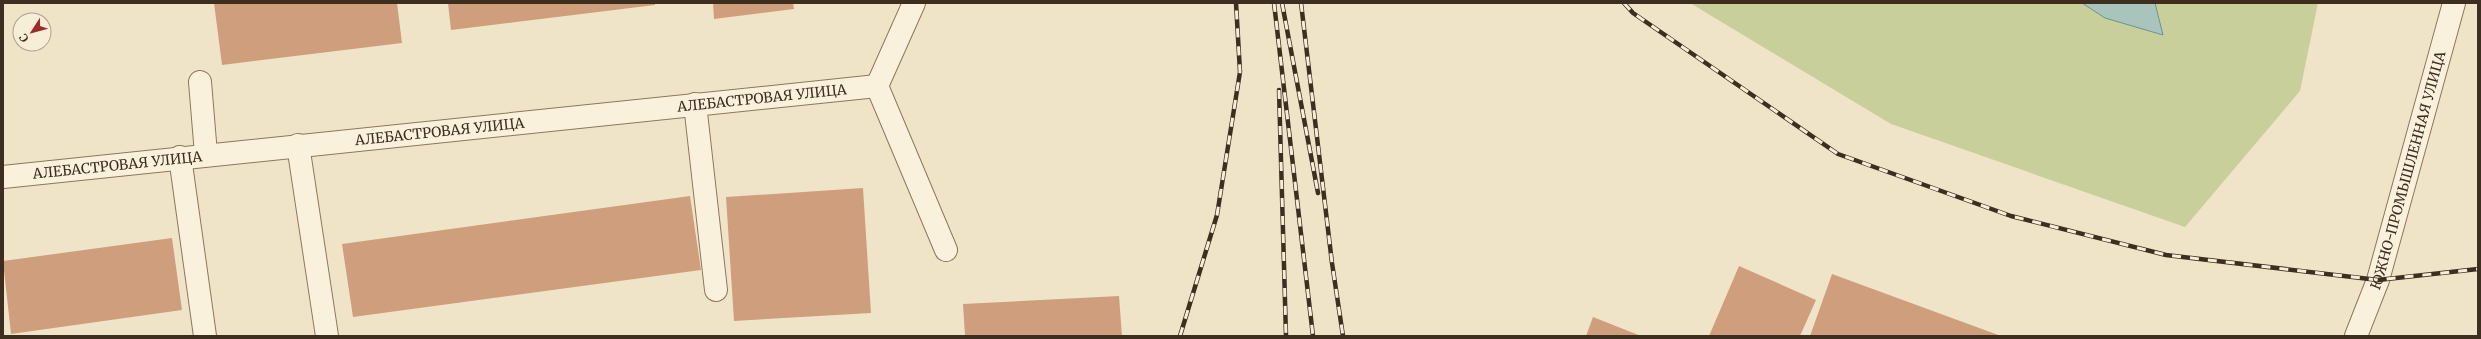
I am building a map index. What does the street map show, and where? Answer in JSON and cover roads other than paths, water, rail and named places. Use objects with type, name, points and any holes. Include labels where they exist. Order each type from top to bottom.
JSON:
[{"type":"street","points":[[914,3],[877,86],[946,250]]},
{"type":"street","name":"ЮЖНО-ПРОМЫШЛЕННАЯ УЛИЦА","points":[[2356,336],[2378,280],[2454,3]]},
{"type":"street","points":[[200,82],[206,154]]},
{"type":"street","name":"АЛЕБАСТРОВАЯ УЛИЦА","points":[[3,177],[206,154],[877,86]]},
{"type":"street","points":[[695,104],[716,290]]},
{"type":"street","points":[[298,145],[326,336]]},
{"type":"street","points":[[180,157],[205,336]]},
{"type":"water","points":[[2082,3],[2155,3],[2163,35],[2105,18]]},
{"type":"railway","points":[[1180,336],[1217,215],[1240,72],[1236,3]]},
{"type":"railway","points":[[1274,3],[1313,336]]},
{"type":"railway","points":[[1282,3],[1318,193]]},
{"type":"railway","points":[[1301,3],[1332,263],[1343,336]]},
{"type":"railway","points":[[1624,3],[1633,13],[1838,154],[2011,216],[2166,255],[2378,280],[2478,269]]},
{"type":"railway","points":[[1279,90],[1286,336]]}]
